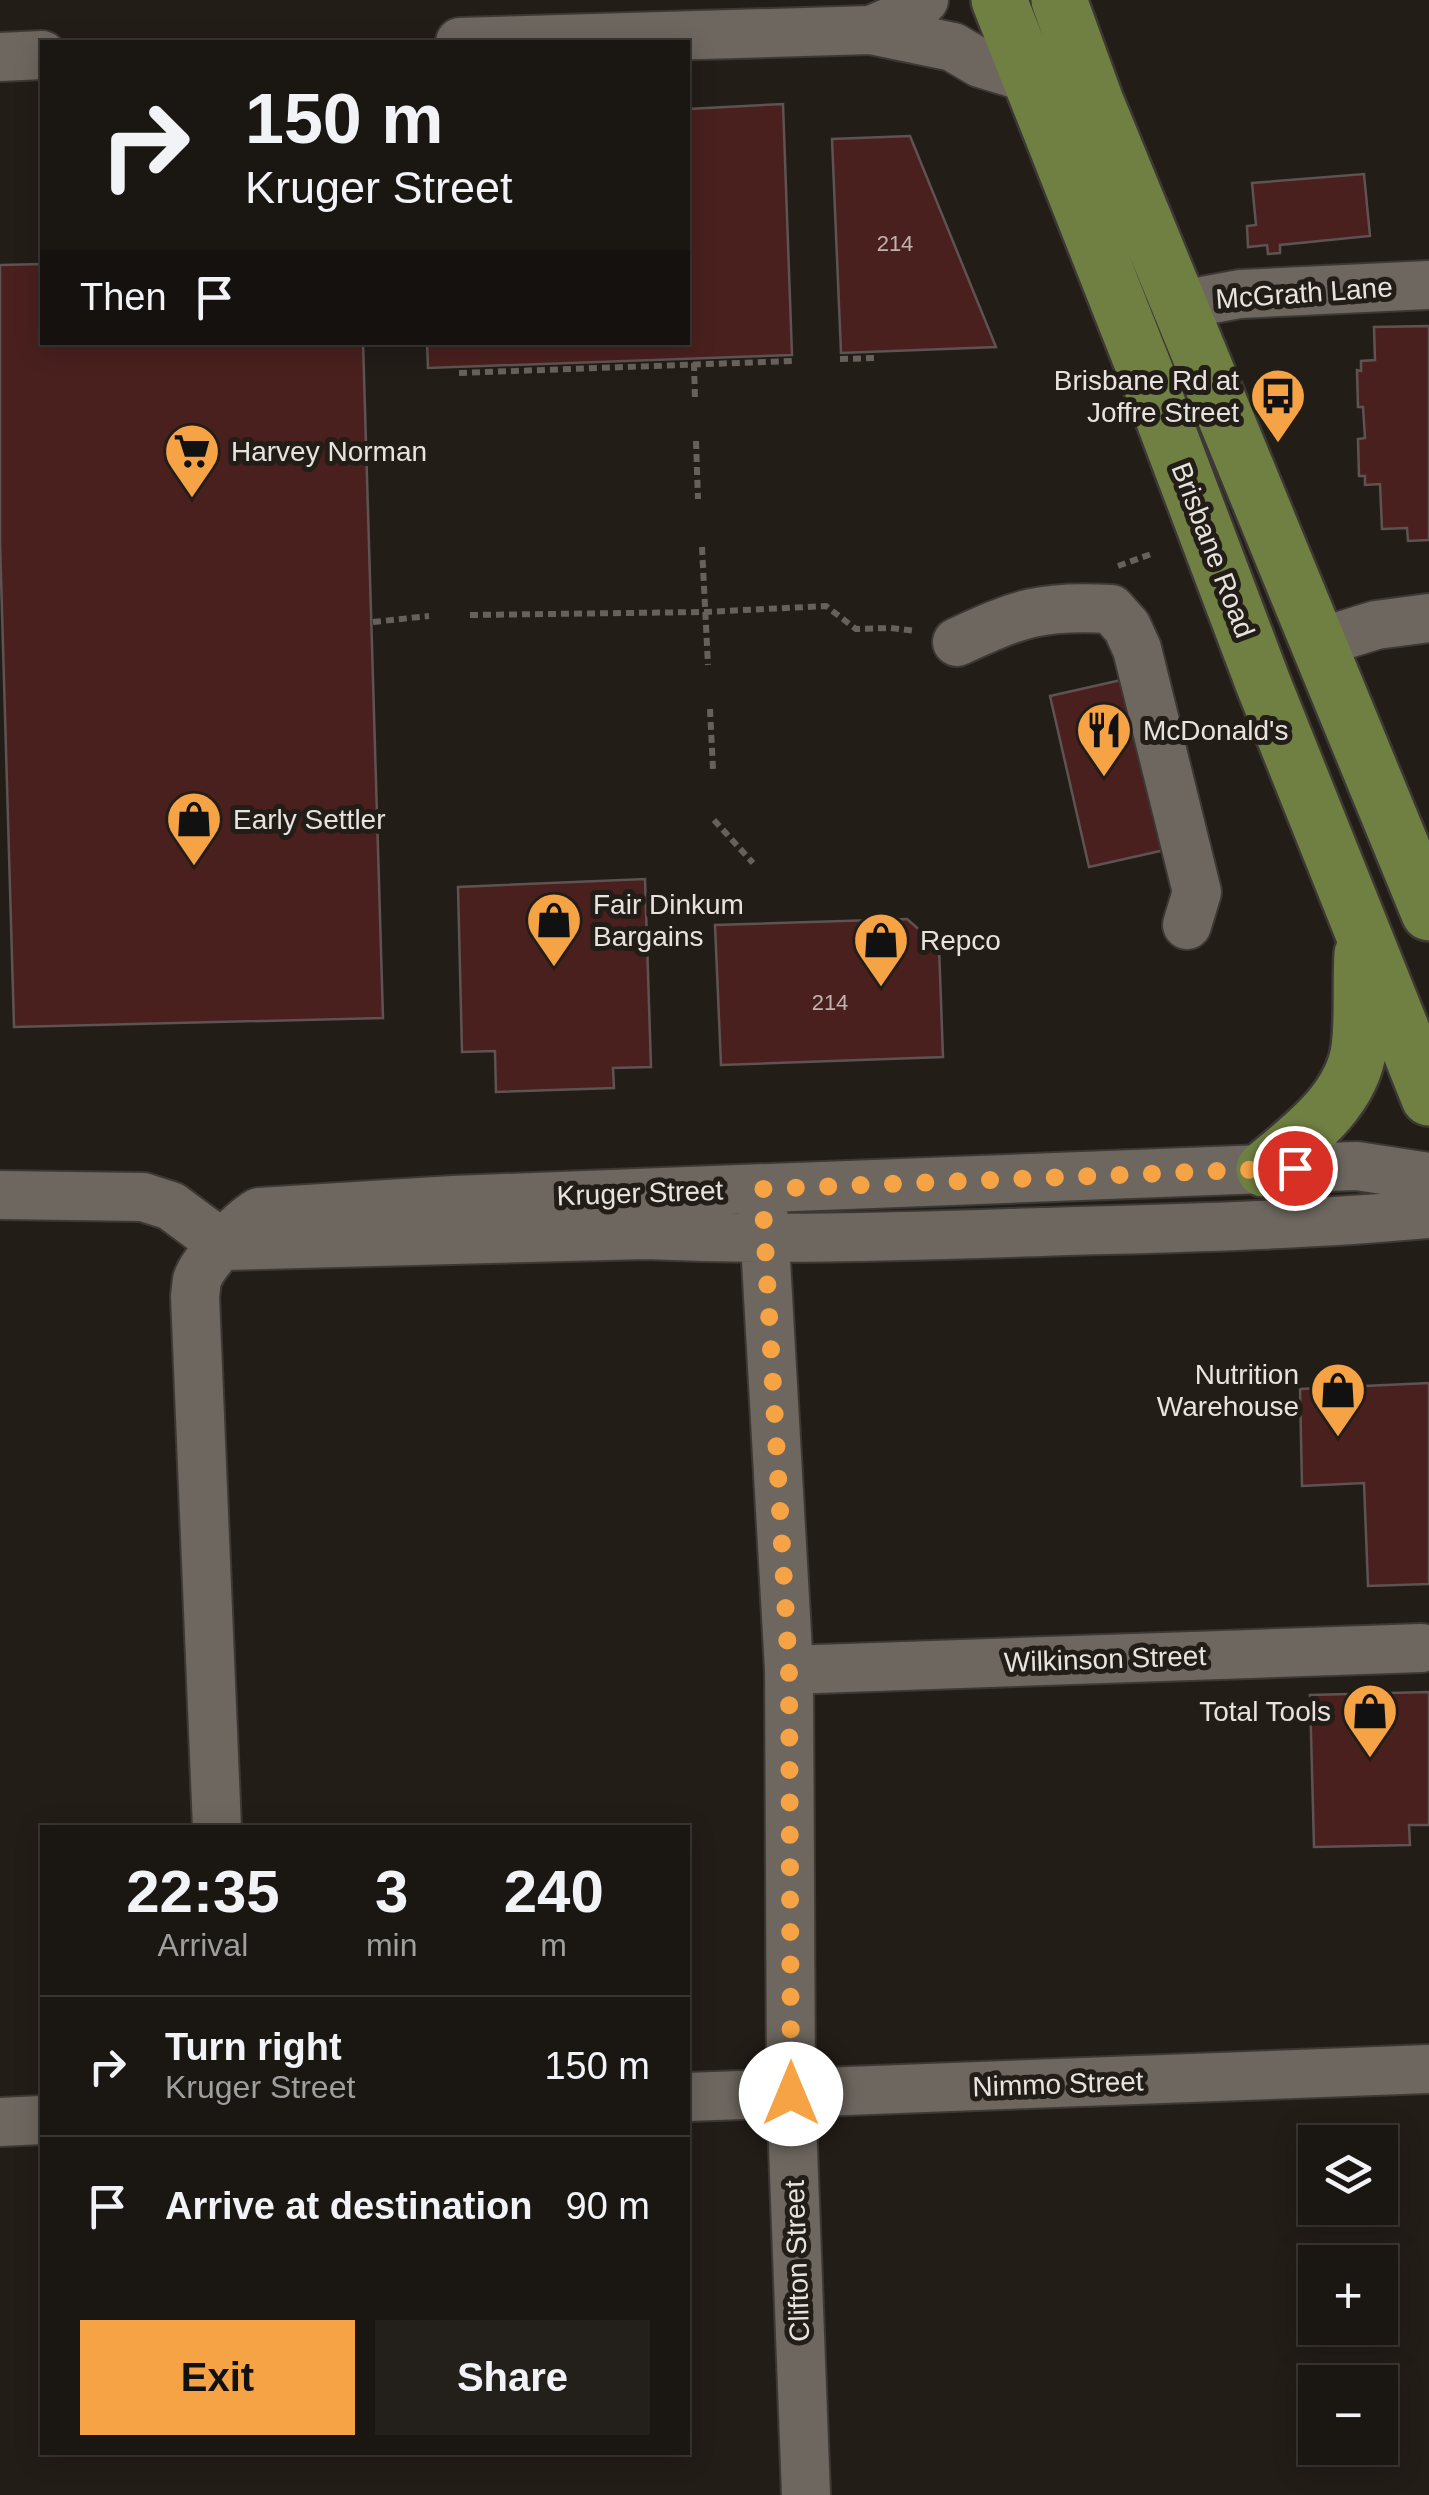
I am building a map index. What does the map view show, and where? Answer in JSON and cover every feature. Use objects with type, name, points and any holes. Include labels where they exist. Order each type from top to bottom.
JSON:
[{"type":"main road","name":"Brisbane Road","points":[[999,0],[1263,683],[1429,1098]]},
{"type":"main road","points":[[1058,0],[1429,913]]},
{"type":"main road","points":[[1264,1169],[1312,1128],[1342,1093],[1353,1073],[1360,1041],[1363,931]]},
{"type":"street","points":[[871,30],[904,16],[924,0]]},
{"type":"street","points":[[528,40],[871,30],[953,47],[980,63],[1029,78]]},
{"type":"street","points":[[0,56],[40,55]]},
{"type":"street","name":"McGrath Lane","points":[[1180,306],[1240,294],[1429,285]]},
{"type":"street","points":[[939,637],[1035,610],[1112,610],[1127,626],[1137,649],[1197,892],[1186,924]]},
{"type":"street","points":[[1318,642],[1376,625],[1429,618]]},
{"type":"street","name":"Kruger Street","points":[[218,1825],[194,1324],[197,1280],[245,1220],[258,1212],[433,1200],[1357,1166],[1429,1177]]},
{"type":"street","points":[[1018,1178],[1020,1232]]},
{"type":"street","name":"Clifton Street","points":[[762,1189],[789,1670],[791,2094],[806,2495]]},
{"type":"street","points":[[0,1195],[144,1196],[171,1206],[225,1246]]},
{"type":"street","name":"Kruger Street","points":[[225,1246],[646,1235],[763,1238],[1020,1232],[1256,1225],[1429,1214]]},
{"type":"street","name":"Wilkinson Street","points":[[789,1670],[1422,1648]]},
{"type":"street","name":"Nimmo Street","points":[[690,2097],[1429,2070]]},
{"type":"street","points":[[0,2122],[40,2120]]},
{"type":"path","points":[[840,359],[876,358]]},
{"type":"path","points":[[459,373],[635,363],[792,360]]},
{"type":"path","points":[[694,363],[695,399]]},
{"type":"path","points":[[696,441],[698,499]]},
{"type":"path","points":[[702,547],[708,665]]},
{"type":"path","points":[[470,615],[826,606],[856,629],[891,628],[939,637]]},
{"type":"path","points":[[373,622],[429,616]]},
{"type":"path","points":[[710,709],[712,769]]},
{"type":"path","points":[[714,820],[753,863]]},
{"type":"building","points":[[783,104],[792,355],[428,368],[427,345],[690,345],[690,109]]},
{"type":"building","points":[[910,136],[996,347],[841,353],[832,139]]},
{"type":"building","points":[[1364,174],[1370,236],[1280,245],[1280,253],[1268,254],[1267,245],[1248,247],[1247,226],[1256,225],[1252,183]]},
{"type":"building","points":[[40,264],[40,345],[363,345],[383,1018],[14,1027],[0,542],[0,265]]},
{"type":"building","points":[[1429,326],[1429,540],[1408,541],[1407,528],[1382,529],[1380,484],[1365,485],[1365,476],[1359,476],[1358,439],[1365,438],[1363,407],[1358,407],[1357,370],[1361,371],[1361,361],[1375,360],[1374,327]]},
{"type":"building","points":[[1130,678],[1169,849],[1089,867],[1050,696]]},
{"type":"building","name":"Fair Dinkum Bargains","points":[[645,879],[651,1067],[613,1068],[614,1088],[496,1092],[495,1051],[462,1052],[458,887]]},
{"type":"building","points":[[907,919],[939,947],[943,1057],[721,1065],[715,925]]},
{"type":"building","points":[[1429,1383],[1429,1584],[1368,1586],[1364,1483],[1302,1486],[1300,1389]]},
{"type":"building","name":"Total Tools","points":[[1429,1692],[1429,1825],[1409,1825],[1410,1845],[1314,1847],[1310,1695]]},
{"type":"place","name":"Brisbane Rd at Joffre Street","points":[[1278,445]]},
{"type":"place","name":"Harvey Norman","points":[[192,500]]},
{"type":"place","name":"McDonald's","points":[[1104,779]]},
{"type":"place","name":"Early Settler","points":[[194,868]]},
{"type":"place","name":"Fair Dinkum Bargains","points":[[554,969]]},
{"type":"place","name":"Repco","points":[[881,989]]},
{"type":"place","name":"Nutrition Warehouse","points":[[1338,1439]]},
{"type":"place","name":"Total Tools","points":[[1370,1760]]},
{"type":"route","points":[[791,2094],[789,1670],[762,1189],[1295,1168]]}]
